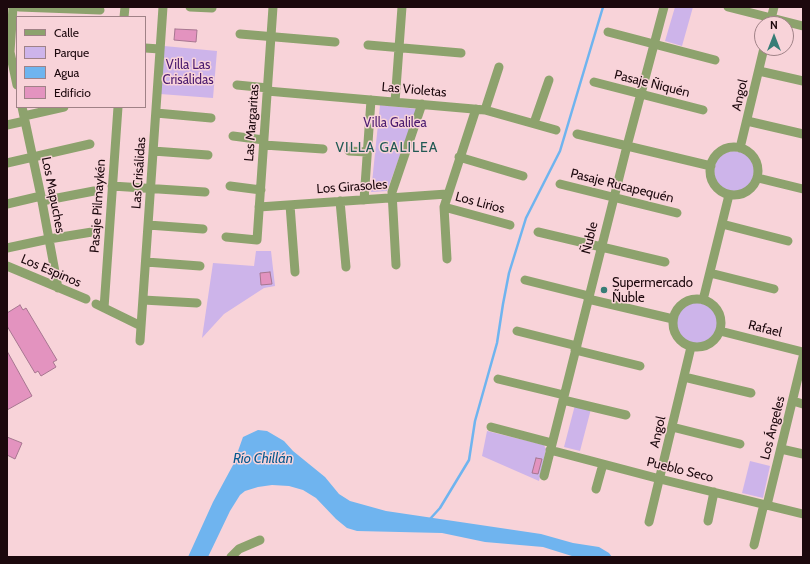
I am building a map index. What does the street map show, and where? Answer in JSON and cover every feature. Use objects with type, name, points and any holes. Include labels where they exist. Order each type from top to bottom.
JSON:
[{"type":"street","points":[[13,7],[8,52],[16,72]]},
{"type":"street","points":[[19,7],[82,13],[100,10]]},
{"type":"street","name":"Las Crisálidas","points":[[140,340],[163,7]]},
{"type":"street","points":[[190,7],[212,8]]},
{"type":"street","name":"Las Margaritas","points":[[226,238],[257,240],[273,7]]},
{"type":"street","points":[[395,102],[402,7]]},
{"type":"street","name":"Ñuble","points":[[544,476],[601,247],[664,7]]},
{"type":"street","points":[[728,7],[756,16]]},
{"type":"street","points":[[608,32],[715,60]]},
{"type":"street","points":[[240,34],[335,42]]},
{"type":"street","points":[[368,45],[461,53]]},
{"type":"street","points":[[146,48],[160,49]]},
{"type":"street","name":"Angol","points":[[740,148],[762,56]]},
{"type":"street","points":[[485,110],[499,68]]},
{"type":"street","points":[[759,71],[803,81]]},
{"type":"street","points":[[534,124],[549,80]]},
{"type":"street","name":"Pasaje Ñiquén","points":[[594,82],[703,110]]},
{"type":"street","name":"Las Violetas","points":[[237,85],[268,90],[485,110],[556,130]]},
{"type":"street","points":[[364,200],[372,100]]},
{"type":"street","points":[[396,265],[392,198],[393,188],[422,104]]},
{"type":"street","points":[[7,125],[23,115],[59,108]]},
{"type":"street","name":"Pasaje Pilmaykén","points":[[118,108],[100,306],[141,326]]},
{"type":"street","points":[[447,259],[444,207],[459,157],[476,109]]},
{"type":"street","points":[[156,113],[211,118]]},
{"type":"street","name":"Los Mapuches","points":[[23,115],[42,198],[58,288]]},
{"type":"street","points":[[747,120],[803,134]]},
{"type":"street","points":[[577,134],[711,166]]},
{"type":"street","points":[[233,136],[264,142],[323,149]]},
{"type":"street","points":[[7,163],[90,144]]},
{"type":"street","points":[[740,148],[750,153],[756,162],[758,167],[758,178],[752,188],[747,192],[735,195],[729,194],[720,190],[713,182],[711,177],[711,166],[716,156],[724,149],[740,148]]},
{"type":"street","points":[[153,151],[208,155]]},
{"type":"street","points":[[349,151],[367,152]]},
{"type":"street","points":[[459,157],[523,176]]},
{"type":"street","points":[[758,178],[803,189]]},
{"type":"street","name":"Pasaje Rucapequén","points":[[560,184],[677,213]]},
{"type":"street","points":[[112,186],[205,192]]},
{"type":"street","points":[[230,186],[261,190]]},
{"type":"street","points":[[7,204],[94,191]]},
{"type":"street","name":"Los Girasoles","points":[[259,207],[447,194]]},
{"type":"street","points":[[703,300],[729,194]]},
{"type":"street","points":[[340,201],[346,267]]},
{"type":"street","points":[[290,205],[294,272]]},
{"type":"street","name":"Los Lirios","points":[[444,207],[510,225]]},
{"type":"street","points":[[722,224],[788,241]]},
{"type":"street","points":[[148,225],[203,229]]},
{"type":"street","points":[[7,248],[92,232]]},
{"type":"street","points":[[538,232],[665,262]]},
{"type":"street","points":[[146,262],[200,266]]},
{"type":"street","name":"Los Espinos","points":[[7,266],[86,299]]},
{"type":"street","points":[[710,273],[774,289]]},
{"type":"street","points":[[526,280],[673,319]]},
{"type":"street","points":[[143,300],[197,303]]},
{"type":"street","points":[[693,300],[703,300],[711,304],[718,311],[721,319],[720,331],[711,344],[702,347],[691,347],[684,344],[677,337],[673,328],[673,319],[677,309],[684,303],[693,300]]},
{"type":"street","points":[[517,331],[640,366]]},
{"type":"street","name":"Rafael","points":[[720,331],[803,352]]},
{"type":"street","name":"Angol","points":[[649,522],[691,347]]},
{"type":"street","name":"Los Ángeles","points":[[754,545],[781,449],[803,357]]},
{"type":"street","points":[[684,377],[751,393]]},
{"type":"street","points":[[498,379],[626,415]]},
{"type":"street","points":[[793,401],[803,404]]},
{"type":"street","name":"Pueblo Seco","points":[[491,427],[603,464],[803,514]]},
{"type":"street","points":[[672,427],[740,444]]},
{"type":"street","points":[[781,449],[803,454]]},
{"type":"street","points":[[596,489],[603,464]]},
{"type":"street","points":[[708,521],[714,492]]},
{"type":"street","points":[[231,557],[239,549],[260,540]]},
{"type":"green space","points":[[675,7],[693,7],[682,46],[665,41]]},
{"type":"green space","name":"Villa Las Crisálidas","points":[[164,46],[217,51],[213,98],[160,94]]},
{"type":"green space","name":"Villa Galilea","points":[[380,105],[417,109],[387,191],[371,192]]},
{"type":"green space","points":[[734,151],[748,157],[754,171],[748,185],[734,191],[720,185],[714,171],[720,157]]},
{"type":"green space","points":[[256,251],[271,251],[275,286],[264,288],[224,314],[202,338],[213,263],[254,266]]},
{"type":"green space","points":[[694,302],[702,302],[714,308],[720,320],[720,328],[714,340],[702,346],[694,346],[682,340],[676,328],[676,320],[682,308]]},
{"type":"green space","points":[[575,405],[591,409],[580,451],[564,447]]},
{"type":"green space","points":[[487,431],[544,445],[546,449],[539,481],[482,456]]},
{"type":"green space","points":[[750,461],[770,466],[763,498],[742,493]]},
{"type":"water","name":"Río Chillán","points":[[258,430],[267,431],[284,441],[293,451],[325,477],[339,494],[350,501],[386,511],[541,534],[573,543],[599,547],[609,553],[612,557],[575,557],[543,547],[485,542],[442,533],[357,531],[347,528],[316,498],[303,490],[289,486],[272,485],[245,491],[240,495],[230,511],[208,557],[188,557],[213,502],[233,465],[243,437]]},
{"type":"building","points":[[175,29],[197,30],[196,42],[174,40]]},
{"type":"building","points":[[270,272],[272,284],[261,285],[260,273]]},
{"type":"building","points":[[20,305],[23,310],[26,308],[57,360],[53,362],[56,367],[41,376],[38,371],[35,373],[7,326],[7,313]]},
{"type":"building","points":[[7,351],[32,396],[7,410]]},
{"type":"building","points":[[7,437],[22,443],[15,459],[7,455]]},
{"type":"building","points":[[536,458],[542,459],[538,474],[532,473]]},
{"type":"waterway","points":[[430,519],[440,508],[469,460],[475,421],[497,343],[509,273],[526,218],[560,151],[603,7]]},
{"type":"place","name":"Supermercado Ñuble","points":[[604,290]]},
{"type":"district","name":"VILLA GALILEA","points":[[387,148]]}]
